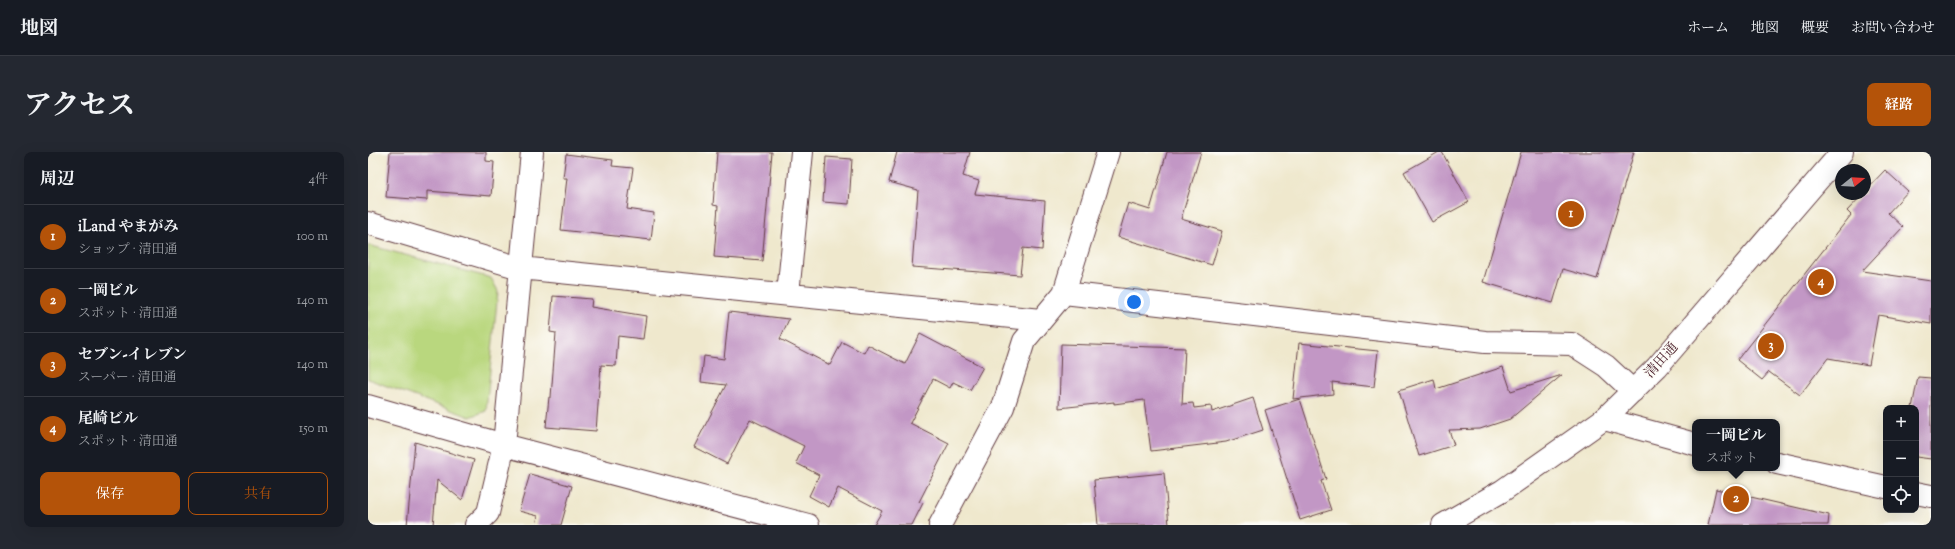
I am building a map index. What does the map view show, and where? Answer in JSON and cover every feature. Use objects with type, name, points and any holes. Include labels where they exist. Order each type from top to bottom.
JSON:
[{"type":"street","points":[[476,525],[488,513],[504,445],[532,152]]},
{"type":"street","points":[[788,294],[802,152]]},
{"type":"street","points":[[940,525],[1003,407],[1024,342],[1064,293],[1108,152]]},
{"type":"street","name":"清田通","points":[[1443,525],[1502,491],[1604,419],[1634,391],[1657,367],[1842,152]]},
{"type":"street","points":[[368,223],[520,268],[1041,320]]},
{"type":"street","points":[[1064,293],[1484,342],[1572,344],[1606,366],[1634,391]]},
{"type":"street","points":[[368,406],[504,445],[808,525]]},
{"type":"street","points":[[1604,419],[1692,443]]},
{"type":"street","points":[[1780,464],[1883,486]]},
{"type":"street","points":[[1919,494],[1931,496]]},
{"type":"green space","points":[[368,245],[491,278],[498,291],[486,411],[470,417],[368,379]]},
{"type":"building","points":[[390,152],[486,152],[486,161],[494,162],[491,196],[427,191],[427,200],[386,197]]},
{"type":"building","points":[[717,152],[772,152],[762,261],[714,257],[718,206],[713,205]]},
{"type":"building","points":[[897,152],[970,152],[963,176],[979,181],[975,194],[1045,201],[1042,250],[1023,248],[1020,275],[912,267],[918,190],[889,182]]},
{"type":"building","points":[[1167,152],[1201,152],[1181,219],[1222,231],[1212,265],[1118,237],[1128,203],[1150,210]]},
{"type":"building","points":[[1439,152],[1442,152],[1469,202],[1432,222],[1404,172]]},
{"type":"building","points":[[1521,152],[1634,152],[1597,279],[1563,269],[1553,303],[1483,282]]},
{"type":"building","points":[[566,154],[613,160],[612,166],[633,168],[627,209],[654,213],[651,240],[561,230],[567,178],[563,178]]},
{"type":"building","points":[[826,157],[852,159],[849,204],[823,202]]},
{"type":"building","points":[[1885,170],[1908,191],[1888,213],[1903,227],[1862,271],[1931,281],[1931,324],[1878,315],[1869,365],[1828,358],[1800,395],[1769,372],[1762,380],[1737,360],[1851,215],[1847,211],[1857,200],[1871,200],[1871,185]]},
{"type":"building","points":[[553,296],[592,299],[591,307],[646,316],[643,339],[618,336],[616,366],[601,365],[596,431],[546,427],[549,397],[551,397],[556,333],[550,332]]},
{"type":"building","points":[[729,312],[789,319],[780,339],[830,365],[842,342],[864,353],[868,345],[905,364],[920,334],[983,367],[970,390],[953,382],[950,388],[933,379],[910,423],[949,443],[919,502],[923,503],[912,525],[874,525],[882,511],[838,488],[829,507],[809,496],[819,475],[796,463],[804,446],[750,419],[727,464],[694,447],[726,385],[701,382],[704,356],[724,359]]},
{"type":"building","points":[[1299,343],[1378,351],[1374,387],[1332,382],[1333,394],[1293,399]]},
{"type":"building","points":[[1061,344],[1185,348],[1182,404],[1193,403],[1194,408],[1211,406],[1212,412],[1253,398],[1263,430],[1226,442],[1151,451],[1144,400],[1059,408]]},
{"type":"building","points":[[1503,367],[1511,391],[1562,375],[1510,419],[1480,429],[1449,430],[1454,445],[1419,456],[1399,390],[1434,379],[1436,389]]},
{"type":"building","points":[[1918,377],[1931,378],[1931,459],[1919,457],[1919,405],[1913,405]]},
{"type":"building","points":[[1300,399],[1326,479],[1321,481],[1331,510],[1300,520],[1265,410]]},
{"type":"building","points":[[415,442],[474,460],[462,500],[437,480],[433,525],[407,525]]},
{"type":"building","points":[[1164,473],[1169,525],[1098,525],[1094,480]]},
{"type":"building","points":[[530,474],[572,486],[561,525],[536,525],[538,516],[519,511]]},
{"type":"building","points":[[1716,489],[1829,515],[1828,525],[1708,525]]},
{"type":"place","name":"iLand やまがみ","points":[[1571,214]]},
{"type":"place","name":"尾崎ビル","points":[[1821,282]]},
{"type":"place","name":"セブン-イレブン","points":[[1771,346]]},
{"type":"place","name":"一岡ビル","points":[[1736,499]]}]
